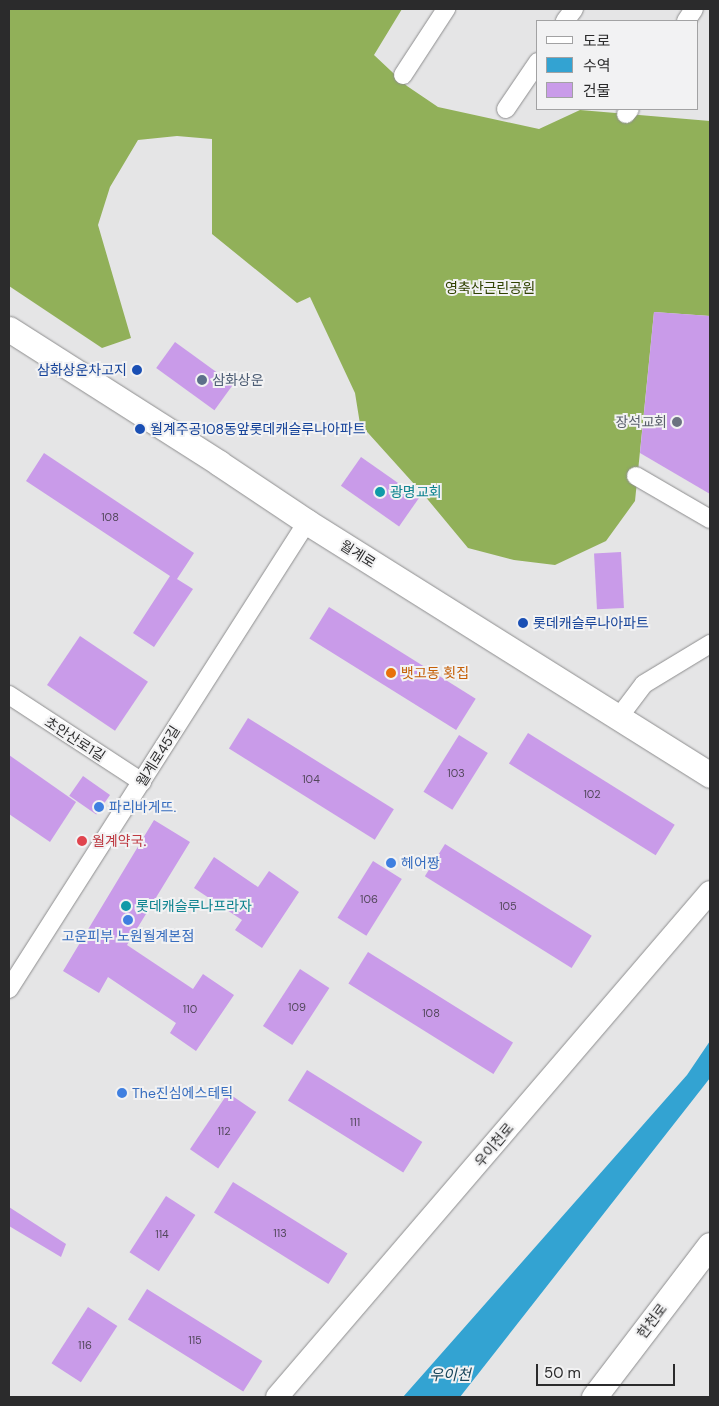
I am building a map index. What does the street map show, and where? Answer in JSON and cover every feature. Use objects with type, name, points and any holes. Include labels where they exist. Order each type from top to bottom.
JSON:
[{"type":"main road","name":"월계로","points":[[9,329],[307,522],[710,775]]},
{"type":"main road","name":"한천로","points":[[594,1397],[710,1245]]},
{"type":"street","points":[[404,75],[446,9]]},
{"type":"street","points":[[566,20],[574,9]]},
{"type":"street","points":[[687,20],[694,9]]},
{"type":"street","points":[[506,110],[536,65]]},
{"type":"street","points":[[636,476],[710,519]]},
{"type":"street","name":"월계로45길","points":[[9,989],[307,522]]},
{"type":"street","points":[[619,717],[644,684],[710,644]]},
{"type":"street","name":"초안산로1길","points":[[9,695],[142,782]]},
{"type":"street","name":"우이천로","points":[[276,1397],[710,892]]},
{"type":"green space","name":"영축산근린공원","points":[[9,9],[402,9],[374,55],[407,86],[438,107],[539,129],[580,110],[710,121],[710,316],[654,312],[635,501],[606,541],[555,565],[514,560],[468,548],[424,495],[360,424],[355,393],[310,297],[297,303],[212,234],[212,139],[177,136],[138,140],[110,187],[98,225],[131,338],[102,348],[9,286]]},
{"type":"water","name":"우이천","points":[[710,1041],[710,1078],[460,1397],[403,1397],[687,1075]]},
{"type":"building","name":"장석교회","points":[[654,312],[710,316],[710,494],[640,453]]},
{"type":"building","points":[[175,342],[233,384],[214,410],[156,368]]},
{"type":"building","points":[[44,453],[194,553],[177,579],[193,589],[154,647],[133,633],[170,576],[26,481]]},
{"type":"building","name":"광명교회","points":[[361,457],[419,498],[399,526],[341,486]]},
{"type":"building","points":[[621,552],[624,608],[597,609],[594,553]]},
{"type":"building","points":[[329,607],[476,699],[456,730],[309,638]]},
{"type":"building","points":[[80,636],[148,682],[115,731],[47,685]]},
{"type":"building","points":[[248,718],[394,809],[375,840],[229,749]]},
{"type":"building","points":[[528,733],[675,825],[656,855],[509,764]]},
{"type":"building","points":[[459,735],[488,753],[452,810],[423,792]]},
{"type":"building","points":[[9,755],[76,802],[50,842],[9,814]]},
{"type":"building","points":[[83,776],[110,795],[96,815],[69,796]]},
{"type":"building","points":[[154,820],[190,842],[127,945],[193,989],[203,974],[234,995],[196,1051],[170,1033],[176,1023],[108,977],[99,993],[63,971]]},
{"type":"building","points":[[445,844],[592,936],[572,968],[425,876]]},
{"type":"building","points":[[214,857],[258,887],[269,871],[299,892],[262,948],[235,930],[242,920],[194,888]]},
{"type":"building","points":[[373,861],[402,879],[366,936],[337,918]]},
{"type":"building","points":[[368,952],[513,1043],[493,1074],[348,983]]},
{"type":"building","points":[[300,969],[329,988],[292,1045],[263,1026]]},
{"type":"building","points":[[307,1070],[422,1142],[403,1173],[288,1101]]},
{"type":"building","points":[[228,1093],[256,1112],[218,1168],[190,1149]]},
{"type":"building","points":[[233,1182],[347,1254],[328,1284],[214,1213]]},
{"type":"building","points":[[166,1196],[195,1215],[159,1271],[130,1252]]},
{"type":"building","points":[[9,1207],[66,1244],[61,1257],[9,1226]]},
{"type":"building","points":[[147,1289],[262,1361],[243,1392],[128,1320]]},
{"type":"building","points":[[88,1307],[117,1326],[81,1382],[52,1363]]},
{"type":"place","name":"삼화상운차고지","points":[[137,370]]},
{"type":"place","name":"삼화상운","points":[[202,380]]},
{"type":"place","name":"장석교회","points":[[677,422]]},
{"type":"place","name":"월계주공108동앞롯데캐슬루나아파트","points":[[140,429]]},
{"type":"place","name":"광명교회","points":[[380,492]]},
{"type":"place","name":"롯데캐슬루나아파트","points":[[523,623]]},
{"type":"place","name":"뱃고동 횟집","points":[[391,673]]},
{"type":"place","name":"파리바게뜨.","points":[[99,807]]},
{"type":"place","name":"월계약국.","points":[[82,841]]},
{"type":"place","name":"헤어짱","points":[[391,863]]},
{"type":"place","name":"롯데캐슬루나프라자","points":[[126,906]]},
{"type":"place","name":"고운피부 노원월계본점","points":[[128,920]]},
{"type":"place","name":"The진심에스테틱","points":[[122,1093]]}]
